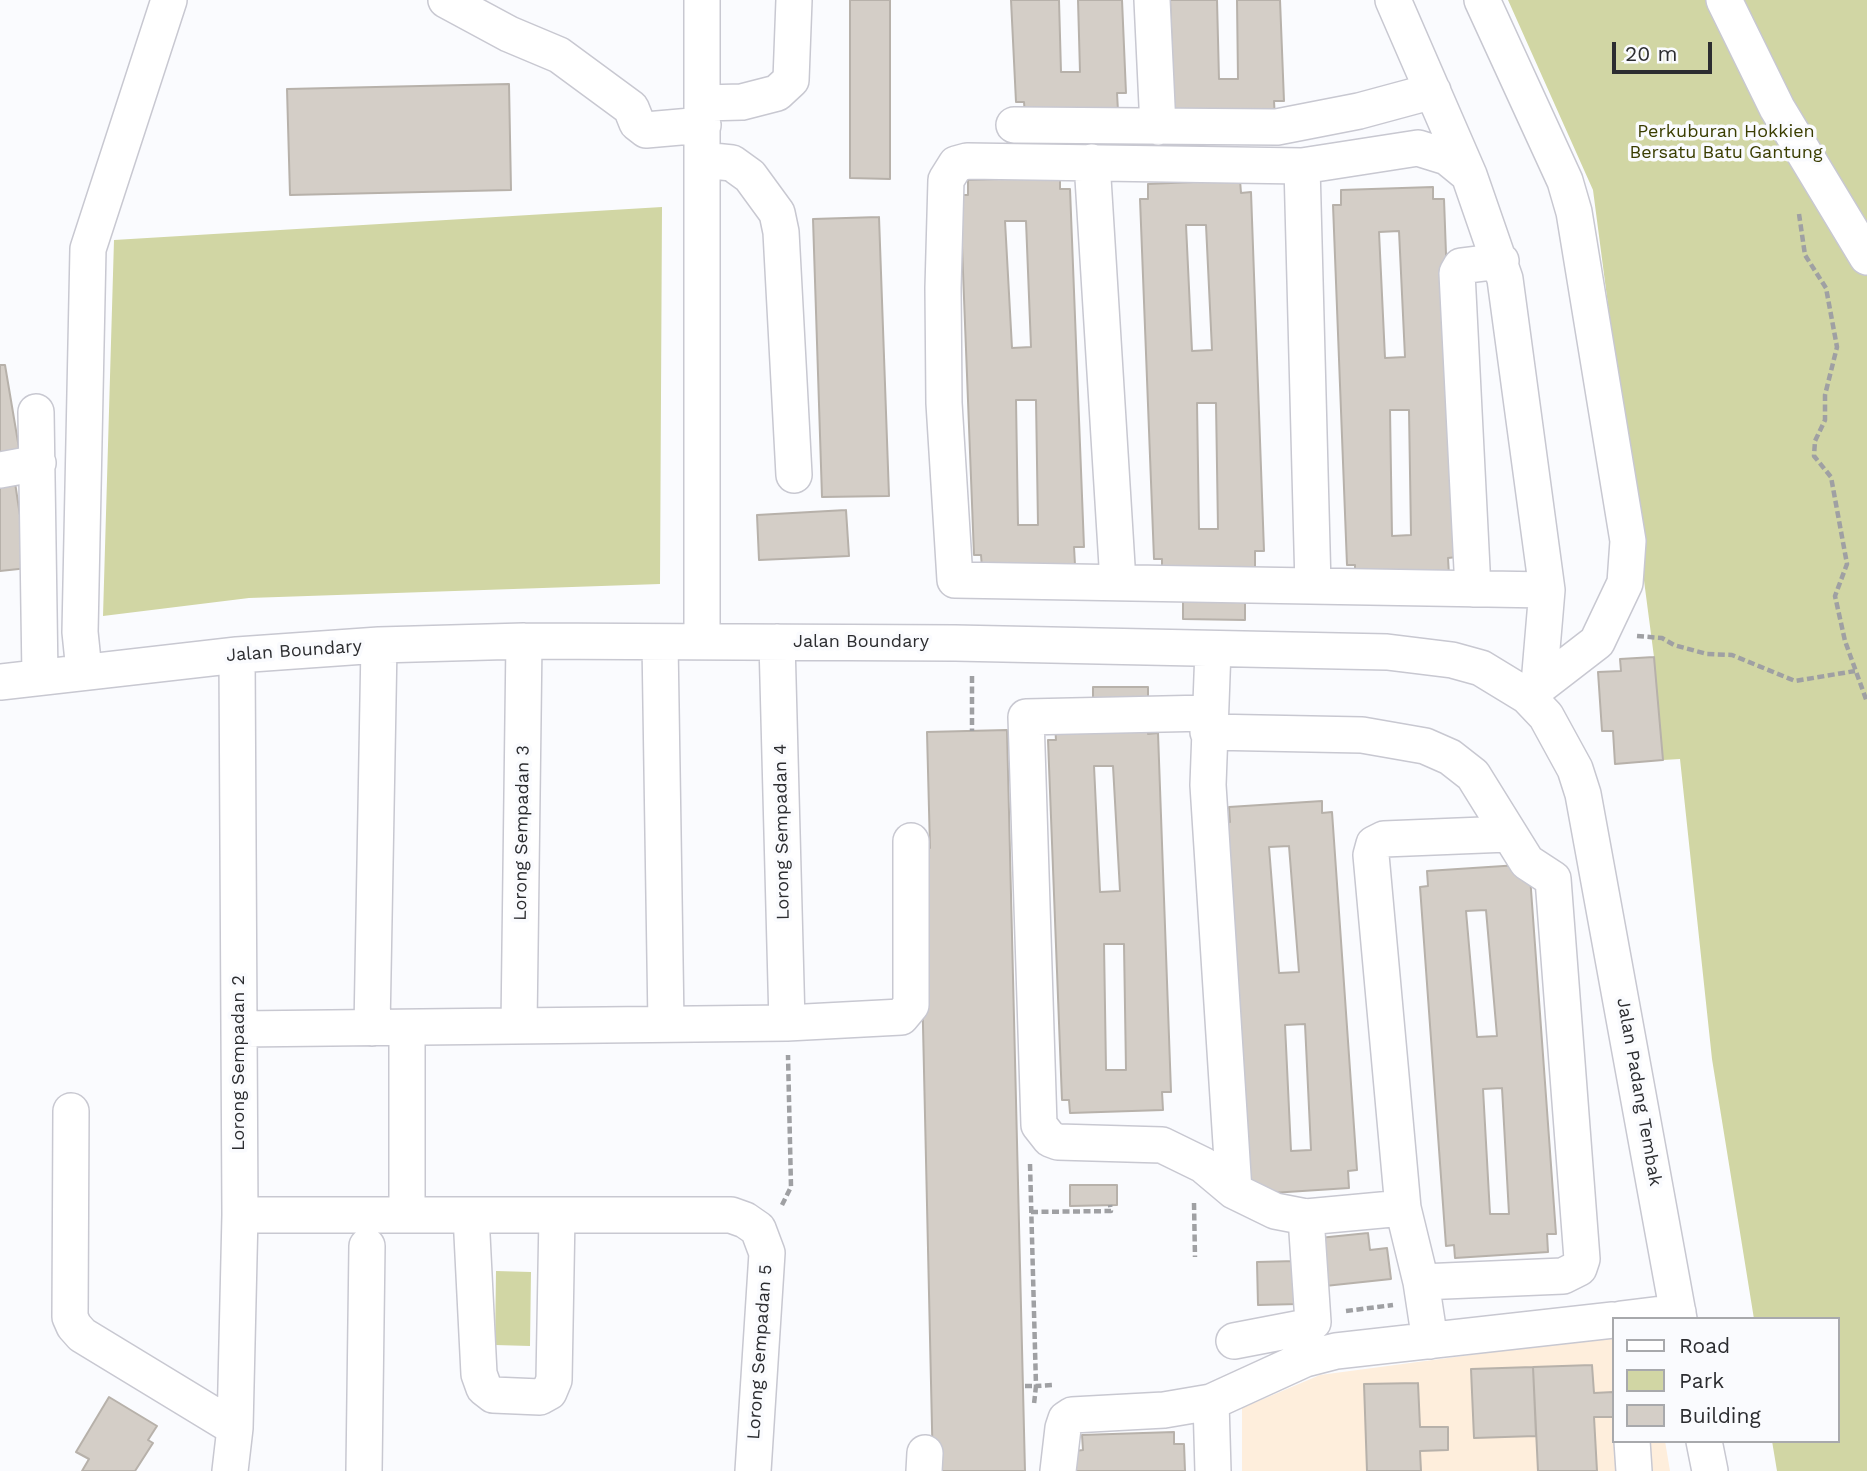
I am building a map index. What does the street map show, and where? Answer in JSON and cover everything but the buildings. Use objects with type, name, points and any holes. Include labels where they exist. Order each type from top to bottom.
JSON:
[{"type":"street","points":[[84,671],[80,632],[88,250],[169,0]]},
{"type":"street","points":[[446,0],[509,34],[559,54],[631,108],[637,124],[646,130],[777,93],[791,80],[794,0]]},
{"type":"street","points":[[702,0],[702,642]]},
{"type":"street","points":[[1152,0],[1158,127]]},
{"type":"street","points":[[1393,0],[1469,175],[1501,261],[1547,590],[1533,690]]},
{"type":"street","points":[[1482,0],[1565,181],[1574,212],[1628,541],[1625,583],[1591,649],[1533,690]]},
{"type":"street","points":[[1724,0],[1777,108],[1867,257]]},
{"type":"street","points":[[1014,125],[1277,127],[1359,111],[1433,91]]},
{"type":"street","points":[[1469,175],[1447,157],[1418,148],[1302,166],[967,161],[950,169],[946,180],[943,288],[945,417],[955,580],[1547,590]]},
{"type":"street","points":[[703,160],[733,163],[750,176],[777,213],[781,232],[794,475]]},
{"type":"street","points":[[1092,162],[1118,582]]},
{"type":"street","points":[[1302,166],[1313,586]]},
{"type":"street","points":[[1473,589],[1457,273],[1461,266],[1501,261]]},
{"type":"street","points":[[36,412],[40,677]]},
{"type":"street","points":[[0,470],[38,463]]},
{"type":"street","name":"Jalan Boundary","points":[[0,682],[237,655],[379,645],[524,640],[971,644],[1387,652],[1452,660],[1481,668],[1533,690],[1574,769],[1600,870]]},
{"type":"street","name":"Lorong Sempadan 3","points":[[519,1026],[524,640]]},
{"type":"street","points":[[660,642],[666,1024]]},
{"type":"street","name":"Lorong Sempadan 4","points":[[778,642],[787,1023]]},
{"type":"street","points":[[372,1028],[379,645]]},
{"type":"street","points":[[1213,649],[1208,785],[1234,1191]]},
{"type":"street","name":"Lorong Sempadan 2","points":[[230,1471],[235,1428],[240,1215],[237,655]]},
{"type":"street","points":[[1403,1208],[1306,1217],[1275,1212],[1234,1191],[1203,1164],[1162,1145],[1058,1142],[1043,1132],[1037,1117],[1026,717],[1209,723],[1362,735],[1425,746],[1450,757],[1473,775],[1527,862],[1553,879],[1600,870]]},
{"type":"street","points":[[1430,1341],[1410,1291],[1372,849],[1374,844],[1384,839],[1508,834]]},
{"type":"street","points":[[239,1029],[787,1023],[901,1017],[911,1005],[911,841]]},
{"type":"street","name":"Jalan Padang Tembak","points":[[1600,870],[1679,1315]]},
{"type":"street","points":[[1410,1291],[1563,1276],[1579,1268],[1582,1259],[1553,879]]},
{"type":"street","points":[[407,1028],[407,1215]]},
{"type":"street","points":[[71,1111],[70,1317],[74,1326],[82,1335],[235,1428]]},
{"type":"street","points":[[471,1215],[479,1374],[484,1388],[493,1395],[540,1397],[549,1392],[554,1380],[557,1214]]},
{"type":"street","points":[[240,1215],[731,1215],[758,1229]]},
{"type":"street","points":[[1234,1342],[1307,1327],[1313,1322],[1306,1217]]},
{"type":"street","name":"Lorong Sempadan 5","points":[[752,1471],[767,1253],[758,1229]]},
{"type":"street","points":[[364,1471],[367,1246]]},
{"type":"street","points":[[1650,1317],[1679,1315]]},
{"type":"street","points":[[1058,1471],[1063,1428],[1066,1419],[1072,1415],[1164,1410],[1211,1402],[1320,1354],[1612,1320]]},
{"type":"street","points":[[1211,1402],[1213,1471]]},
{"type":"street","points":[[1632,1443],[1634,1471]]},
{"type":"street","points":[[1704,1443],[1710,1471]]},
{"type":"path","points":[[1794,201],[1805,255],[1826,288],[1836,347],[1825,395],[1825,420],[1815,441],[1814,456],[1831,477],[1847,564],[1835,596],[1854,671],[1867,702]]},
{"type":"path","points":[[1601,633],[1662,638],[1674,645],[1707,654],[1732,655],[1796,681],[1854,671]]},
{"type":"path","points":[[971,644],[972,731]]},
{"type":"path","points":[[758,1229],[786,1201],[791,1187],[787,1023]]},
{"type":"path","points":[[1030,1179],[1036,1386],[1034,1406]]},
{"type":"path","points":[[1031,1212],[1111,1211],[1110,1205]]},
{"type":"path","points":[[1194,1212],[1195,1257]]},
{"type":"path","points":[[1343,1311],[1389,1306],[1410,1291]]},
{"type":"path","points":[[1025,1387],[1063,1384]]},
{"type":"shaded area","points":[[1612,1336],[1612,1443],[1665,1443],[1670,1471],[1242,1471],[1242,1408],[1320,1375]]},
{"type":"green space","name":"Perkuburan Hokkien Bersatu Batu Gantung","points":[[1508,0],[1867,0],[1867,1471],[1777,1471],[1772,1443],[1839,1443],[1839,1317],[1754,1317],[1712,1059],[1680,759],[1663,760],[1654,657],[1593,190]]},
{"type":"green space","points":[[662,207],[660,584],[249,598],[103,616],[114,240]]},
{"type":"green space","points":[[496,1271],[531,1272],[530,1346],[495,1345]]}]
